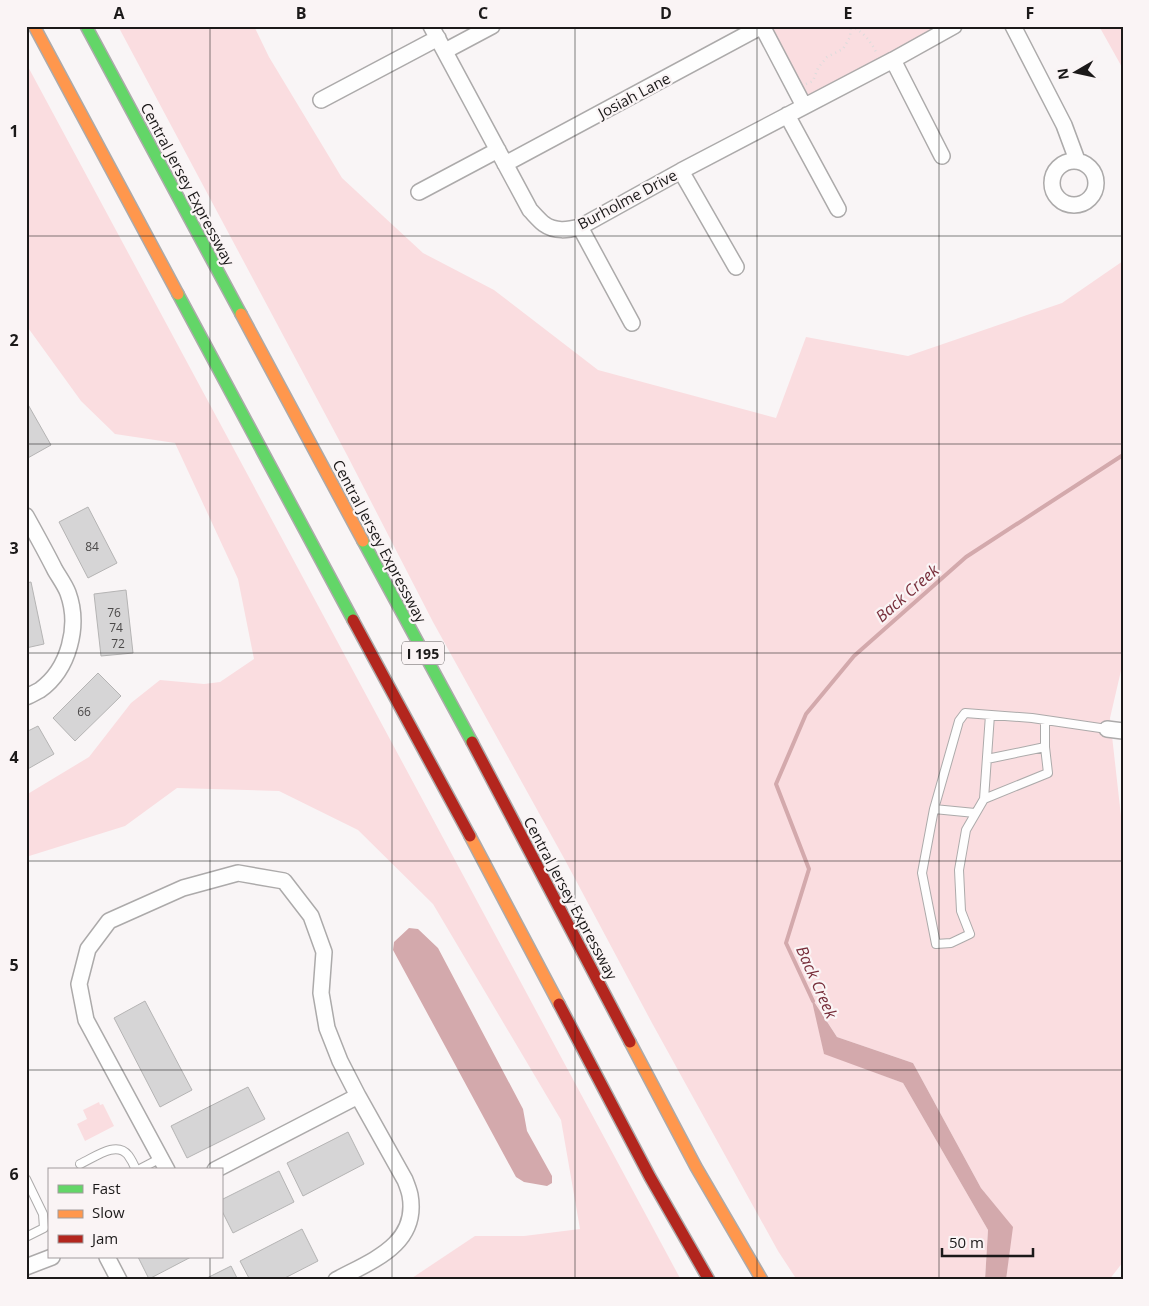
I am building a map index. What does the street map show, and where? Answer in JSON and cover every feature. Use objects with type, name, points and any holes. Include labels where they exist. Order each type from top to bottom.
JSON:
[{"type":"highway","name":"I 195","points":[[34,26],[622,1124],[678,1228],[709,1280]]},
{"type":"highway","name":"Central Jersey Expressway","points":[[86,26],[504,802],[696,1167],[762,1280]]},
{"type":"street","points":[[320,100],[438,39],[492,26]]},
{"type":"street","points":[[762,26],[804,106]]},
{"type":"street","name":"Josiah Lane","points":[[505,164],[762,26]]},
{"type":"street","name":"Burholme Drive","points":[[438,39],[530,210],[545,225],[557,230],[569,230],[580,227],[681,171],[954,26]]},
{"type":"street","points":[[1013,26],[1064,125],[1076,160]]},
{"type":"street","points":[[893,60],[942,156]]},
{"type":"street","points":[[787,115],[838,209]]},
{"type":"street","points":[[419,192],[498,150]]},
{"type":"street","points":[[681,171],[736,267]]},
{"type":"street","points":[[580,227],[632,323]]},
{"type":"street","points":[[26,516],[68,593],[72,607],[73,622],[68,652],[61,666],[40,689],[26,697]]},
{"type":"street","points":[[1107,729],[1123,731]]},
{"type":"street","points":[[164,1164],[86,1020],[79,984],[88,949],[109,921],[183,888],[238,873],[284,881],[311,916],[324,952],[321,993],[327,1028],[340,1061],[405,1180],[410,1195],[409,1222],[401,1239],[384,1254],[336,1280]]},
{"type":"street","points":[[219,1168],[358,1096]]},
{"type":"street","points":[[26,1267],[49,1258]]},
{"type":"street","points":[[108,1258],[119,1280]]},
{"type":"lane","points":[[990,715],[984,799],[966,830],[959,870],[961,911],[970,934],[951,943],[936,944],[922,873],[934,809],[959,721],[965,713],[990,715],[1045,720],[1107,729]]},
{"type":"lane","points":[[984,799],[1048,773],[1045,720]]},
{"type":"lane","points":[[987,759],[1046,748]]},
{"type":"lane","points":[[934,809],[975,813]]},
{"type":"lane","points":[[80,1164],[112,1148],[120,1149],[128,1155],[136,1168]]},
{"type":"lane","points":[[146,1168],[164,1164]]},
{"type":"lane","points":[[26,1179],[43,1214],[44,1228],[26,1237]]},
{"type":"path","points":[[806,84],[813,81],[818,68],[827,57],[843,48],[850,37],[851,26],[862,32],[872,43],[876,52]]},
{"type":"shaded area","points":[[118,26],[254,26],[269,57],[342,178],[423,253],[494,290],[598,370],[776,418],[806,337],[908,356],[1062,303],[1123,261],[1123,662],[1110,718],[1123,834],[1123,1262],[1109,1280],[1006,1280],[1012,1227],[981,1188],[913,1063],[837,1037],[812,998],[824,1053],[903,1083],[988,1230],[985,1280],[797,1280],[778,1251],[433,622],[347,455]]},
{"type":"shaded area","points":[[762,26],[953,26],[804,106]]},
{"type":"shaded area","points":[[1099,26],[1123,26],[1123,69]]},
{"type":"shaded area","points":[[26,63],[681,1280],[409,1280],[475,1236],[524,1236],[580,1229],[561,1120],[433,904],[358,830],[279,791],[177,788],[125,826],[26,857],[26,795],[89,757],[131,703],[160,680],[204,684],[220,682],[254,659],[238,579],[175,443],[115,434],[81,401],[26,325]]},
{"type":"shaded area","points":[[409,928],[418,929],[438,948],[523,1109],[527,1131],[552,1176],[552,1183],[547,1186],[524,1182],[516,1177],[393,950],[394,942]]},
{"type":"shaded area","points":[[811,997],[837,1037],[913,1063],[981,1188],[1013,1227],[1006,1280],[985,1280],[988,1230],[903,1083],[824,1054]]},
{"type":"shaded area","points":[[99,1102],[100,1105],[103,1104],[114,1126],[85,1141],[77,1124],[87,1119],[83,1110]]},
{"type":"building","points":[[26,401],[51,445],[26,459]]},
{"type":"building","points":[[88,507],[117,563],[88,578],[59,522]]},
{"type":"building","points":[[31,582],[44,644],[26,648],[26,583]]},
{"type":"building","points":[[126,590],[133,653],[101,656],[94,594]]},
{"type":"building","points":[[98,673],[121,696],[75,741],[53,718]]},
{"type":"building","points":[[38,726],[54,754],[26,770],[26,732]]},
{"type":"building","points":[[145,1001],[192,1090],[160,1107],[114,1018]]},
{"type":"building","points":[[248,1087],[265,1119],[187,1158],[171,1126]]},
{"type":"building","points":[[348,1132],[364,1164],[303,1196],[287,1163]]},
{"type":"building","points":[[279,1171],[294,1202],[233,1233],[222,1211],[222,1200]]},
{"type":"building","points":[[302,1229],[318,1261],[281,1280],[250,1280],[240,1261]]},
{"type":"building","points":[[138,1258],[189,1258],[149,1279]]},
{"type":"building","points":[[231,1266],[238,1280],[203,1280]]},
{"type":"waterway","name":"Back Creek","points":[[813,1001],[786,943],[809,869],[776,784],[806,714],[854,656],[966,557],[1123,455]]},
{"type":"traffic: fast","points":[[86,26],[241,314]]},
{"type":"traffic: fast","points":[[178,294],[353,620]]},
{"type":"traffic: fast","points":[[363,541],[472,742]]},
{"type":"traffic: slow","points":[[34,26],[178,294]]},
{"type":"traffic: slow","points":[[241,314],[363,541]]},
{"type":"traffic: slow","points":[[470,836],[559,1004]]},
{"type":"traffic: slow","points":[[630,1042],[696,1167],[762,1280]]},
{"type":"traffic: jam","points":[[353,620],[470,836]]},
{"type":"traffic: jam","points":[[472,742],[630,1042]]},
{"type":"traffic: jam","points":[[559,1004],[650,1177],[709,1280]]}]
